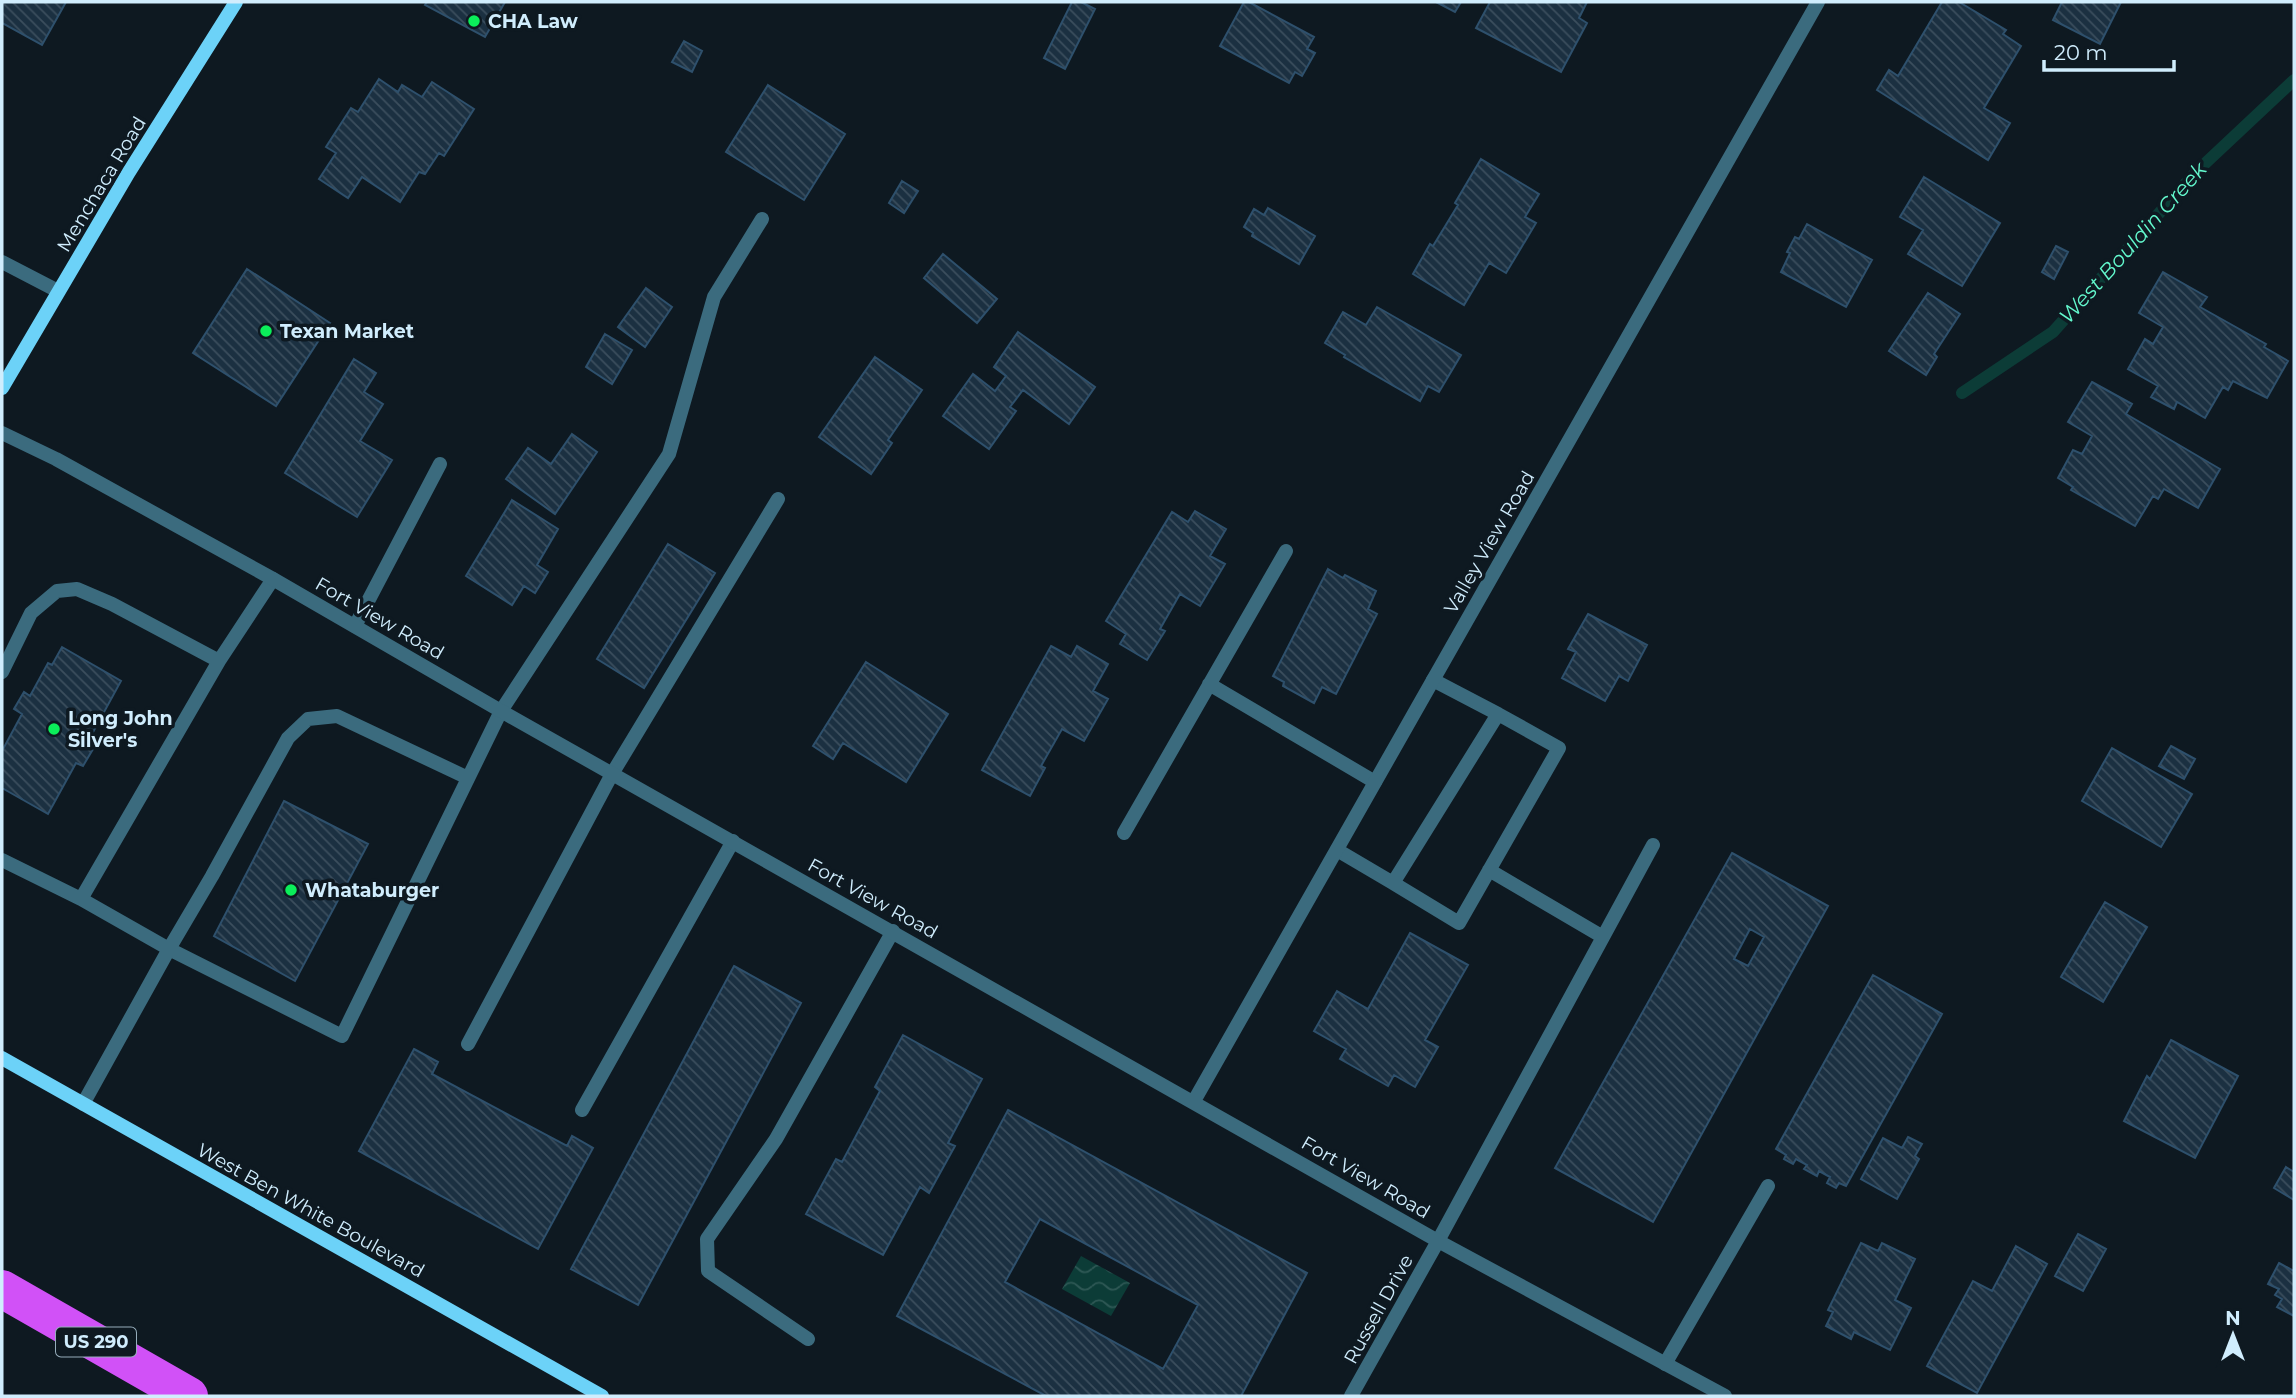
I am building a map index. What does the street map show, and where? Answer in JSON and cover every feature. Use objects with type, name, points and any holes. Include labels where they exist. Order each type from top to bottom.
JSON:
[{"type":"highway","name":"US 290","points":[[2,1289],[189,1396]]},
{"type":"main road","name":"Menchaca Road","points":[[2,388],[129,172],[236,2]]},
{"type":"main road","name":"West Ben White Boulevard","points":[[2,1058],[602,1396]]},
{"type":"street","name":"Valley View Road","points":[[1194,1101],[1818,2]]},
{"type":"street","points":[[2,860],[342,1036],[500,711],[669,454],[714,297],[762,219]]},
{"type":"street","points":[[2,262],[58,291]]},
{"type":"street","name":"Fort View Road","points":[[2,433],[56,459],[273,579],[500,711],[1438,1241],[1725,1396]]},
{"type":"street","points":[[355,626],[440,464]]},
{"type":"street","points":[[468,1044],[612,774],[778,499]]},
{"type":"street","points":[[1124,833],[1286,551]]},
{"type":"street","points":[[81,899],[219,661],[273,579]]},
{"type":"street","points":[[2,672],[31,613],[57,591],[77,589],[112,604],[219,661]]},
{"type":"street","points":[[1336,850],[1459,923],[1559,748],[1433,680]]},
{"type":"street","points":[[1209,684],[1375,782]]},
{"type":"street","points":[[1393,883],[1498,714]]},
{"type":"street","points":[[83,1104],[288,738],[308,719],[337,716],[468,778]]},
{"type":"street","points":[[582,1110],[733,841]]},
{"type":"street","name":"Russell Drive","points":[[1351,1396],[1653,845]]},
{"type":"street","points":[[1489,870],[1603,937]]},
{"type":"street","points":[[808,1339],[708,1271],[707,1238],[776,1139],[892,931]]},
{"type":"street","points":[[1665,1363],[1768,1186]]},
{"type":"water","points":[[1081,1256],[1130,1283],[1111,1316],[1062,1289]]},
{"type":"building","points":[[2,2],[66,2],[42,45],[2,23]]},
{"type":"building","name":"CHA Law","points":[[427,2],[505,2],[485,37],[425,5]]},
{"type":"building","points":[[1072,2],[1081,2],[1095,9],[1065,69],[1044,58]]},
{"type":"building","points":[[1244,2],[1249,2],[1314,37],[1307,49],[1315,53],[1302,76],[1295,72],[1289,83],[1220,46]]},
{"type":"building","points":[[1436,2],[1461,2],[1455,12]]},
{"type":"building","points":[[1490,2],[1587,2],[1579,18],[1587,23],[1561,72],[1476,28]]},
{"type":"building","points":[[1942,2],[1959,2],[2006,30],[2003,34],[2021,46],[1984,108],[2010,123],[1988,160],[1877,90],[1889,70],[1898,76]]},
{"type":"building","points":[[2062,2],[2121,2],[2100,44],[2053,20]]},
{"type":"building","points":[[684,41],[702,51],[692,72],[672,62]]},
{"type":"building","points":[[379,79],[398,92],[402,85],[422,97],[432,82],[474,109],[444,156],[439,153],[425,174],[419,172],[400,202],[362,177],[348,198],[319,179],[336,153],[326,147],[351,108],[358,112]]},
{"type":"building","points":[[768,85],[845,134],[804,200],[726,152]]},
{"type":"building","points":[[1481,159],[1539,194],[1525,217],[1536,223],[1506,273],[1489,263],[1464,305],[1413,274],[1430,244],[1433,246],[1458,205],[1455,203]]},
{"type":"building","points":[[1924,177],[2000,223],[1962,286],[1908,254],[1923,230],[1900,217]]},
{"type":"building","points":[[902,181],[918,191],[904,213],[889,203]]},
{"type":"building","points":[[1268,208],[1315,236],[1299,264],[1252,236],[1253,233],[1244,227],[1254,209],[1264,215]]},
{"type":"building","points":[[1807,224],[1872,260],[1846,307],[1781,272],[1795,237],[1799,239]]},
{"type":"building","points":[[2056,246],[2068,252],[2054,279],[2042,272]]},
{"type":"building","points":[[943,254],[997,299],[977,323],[924,278]]},
{"type":"building","name":"Texan Market","points":[[247,269],[330,323],[276,406],[193,353]]},
{"type":"building","points":[[2163,272],[2207,297],[2200,307],[2266,344],[2264,347],[2288,361],[2267,398],[2233,381],[2228,390],[2223,387],[2205,418],[2177,402],[2174,409],[2151,397],[2158,386],[2128,369],[2145,339],[2153,344],[2163,327],[2139,313]]},
{"type":"building","points":[[646,288],[672,307],[645,347],[618,327]]},
{"type":"building","points":[[1928,293],[1960,314],[1934,354],[1937,357],[1926,375],[1889,351]]},
{"type":"building","points":[[1377,307],[1461,355],[1439,392],[1428,386],[1420,401],[1325,343],[1343,312],[1366,325]]},
{"type":"building","points":[[1018,332],[1095,387],[1069,424],[1023,390],[1010,407],[1016,411],[989,449],[943,416],[973,374],[995,391],[1006,376],[994,367]]},
{"type":"building","points":[[605,334],[632,350],[612,384],[586,367]]},
{"type":"building","points":[[875,357],[922,390],[888,440],[892,443],[871,474],[819,437]]},
{"type":"building","points":[[354,359],[376,373],[364,392],[383,404],[360,441],[392,460],[357,517],[285,473]]},
{"type":"building","points":[[2092,382],[2132,404],[2126,414],[2220,469],[2198,508],[2164,489],[2158,499],[2153,496],[2135,526],[2071,490],[2073,487],[2058,478],[2073,450],[2082,454],[2092,436],[2068,422]]},
{"type":"building","points":[[572,434],[597,452],[555,514],[506,479],[528,448],[551,464]]},
{"type":"building","points":[[512,500],[558,529],[537,565],[548,572],[535,593],[524,586],[512,605],[466,576]]},
{"type":"building","points":[[1195,511],[1226,529],[1210,556],[1225,564],[1200,606],[1180,594],[1160,629],[1165,631],[1147,660],[1120,644],[1126,634],[1106,621],[1172,512],[1188,522]]},
{"type":"building","points":[[668,544],[715,573],[644,688],[597,659]]},
{"type":"building","points":[[1328,569],[1376,591],[1368,609],[1377,614],[1336,694],[1322,687],[1314,703],[1283,686],[1284,682],[1273,676]]},
{"type":"building","points":[[1588,614],[1647,645],[1628,681],[1619,676],[1605,701],[1562,678],[1576,652],[1568,649]]},
{"type":"building","points":[[1051,646],[1071,657],[1077,646],[1108,664],[1093,691],[1108,699],[1084,741],[1062,729],[1041,766],[1045,768],[1030,796],[982,770]]},
{"type":"building","name":"Long John Silver's","points":[[62,647],[121,681],[86,745],[93,749],[83,766],[76,763],[48,814],[2,788],[2,751],[22,714],[14,709],[24,692],[30,696],[48,663],[52,665]]},
{"type":"building","points":[[866,662],[948,714],[906,782],[843,743],[833,759],[813,746]]},
{"type":"building","points":[[2171,746],[2195,759],[2184,779],[2159,766]]},
{"type":"building","points":[[2112,748],[2192,794],[2161,847],[2082,801]]},
{"type":"building","name":"Whataburger","points":[[284,801],[368,844],[295,981],[214,936]]},
{"type":"building","points":[[1732,853],[1828,906],[1653,1222],[1555,1168]],"holes":[[[1750,929],[1764,937],[1748,966],[1734,959]]]},
{"type":"building","points":[[2105,902],[2147,927],[2103,1002],[2061,977]]},
{"type":"building","points":[[1410,933],[1468,965],[1425,1040],[1438,1047],[1415,1087],[1394,1075],[1388,1086],[1340,1059],[1346,1049],[1314,1031],[1337,991],[1368,1009]]},
{"type":"building","points":[[734,966],[801,1003],[638,1305],[571,1269]]},
{"type":"building","points":[[1873,975],[1942,1014],[1846,1186],[1839,1183],[1836,1188],[1827,1183],[1830,1177],[1819,1171],[1817,1176],[1804,1169],[1807,1165],[1796,1159],[1793,1164],[1784,1159],[1786,1155],[1776,1149]]},
{"type":"building","points":[[903,1035],[982,1079],[948,1143],[955,1146],[929,1193],[920,1187],[883,1255],[806,1214],[836,1159],[842,1162],[880,1091],[875,1087]]},
{"type":"building","points":[[2171,1040],[2238,1076],[2195,1158],[2124,1121],[2147,1076],[2150,1079]]},
{"type":"building","points":[[414,1049],[438,1062],[432,1074],[567,1146],[572,1136],[593,1148],[538,1249],[359,1151]]},
{"type":"building","points":[[1008,1110],[1307,1273],[1241,1396],[1046,1396],[897,1316]],"holes":[[[1040,1219],[1198,1305],[1163,1369],[1005,1282]]]},
{"type":"building","points":[[1908,1137],[1922,1144],[1915,1156],[1919,1159],[1897,1199],[1861,1179],[1883,1138],[1902,1148]]},
{"type":"building","points":[[2286,1167],[2294,1172],[2294,1200],[2274,1188]]},
{"type":"building","points":[[2078,1234],[2106,1249],[2083,1291],[2055,1276]]},
{"type":"building","points":[[1861,1243],[1878,1251],[1882,1243],[1915,1259],[1895,1300],[1911,1308],[1890,1350],[1854,1332],[1851,1339],[1826,1326],[1833,1312],[1828,1310]]},
{"type":"building","points":[[2016,1246],[2047,1264],[1977,1393],[1927,1366],[1973,1281],[1992,1291]]},
{"type":"building","points":[[2279,1263],[2294,1271],[2294,1316],[2277,1307],[2282,1299],[2275,1295],[2279,1289],[2268,1284]]},
{"type":"waterway","name":"West Bouldin Creek","points":[[1962,393],[2053,332],[2196,172],[2294,80]]},
{"type":"place","name":"CHA Law","points":[[474,21]]},
{"type":"place","name":"Texan Market","points":[[266,331]]},
{"type":"place","name":"Long John Silver's","points":[[54,729]]},
{"type":"place","name":"Whataburger","points":[[291,890]]}]
